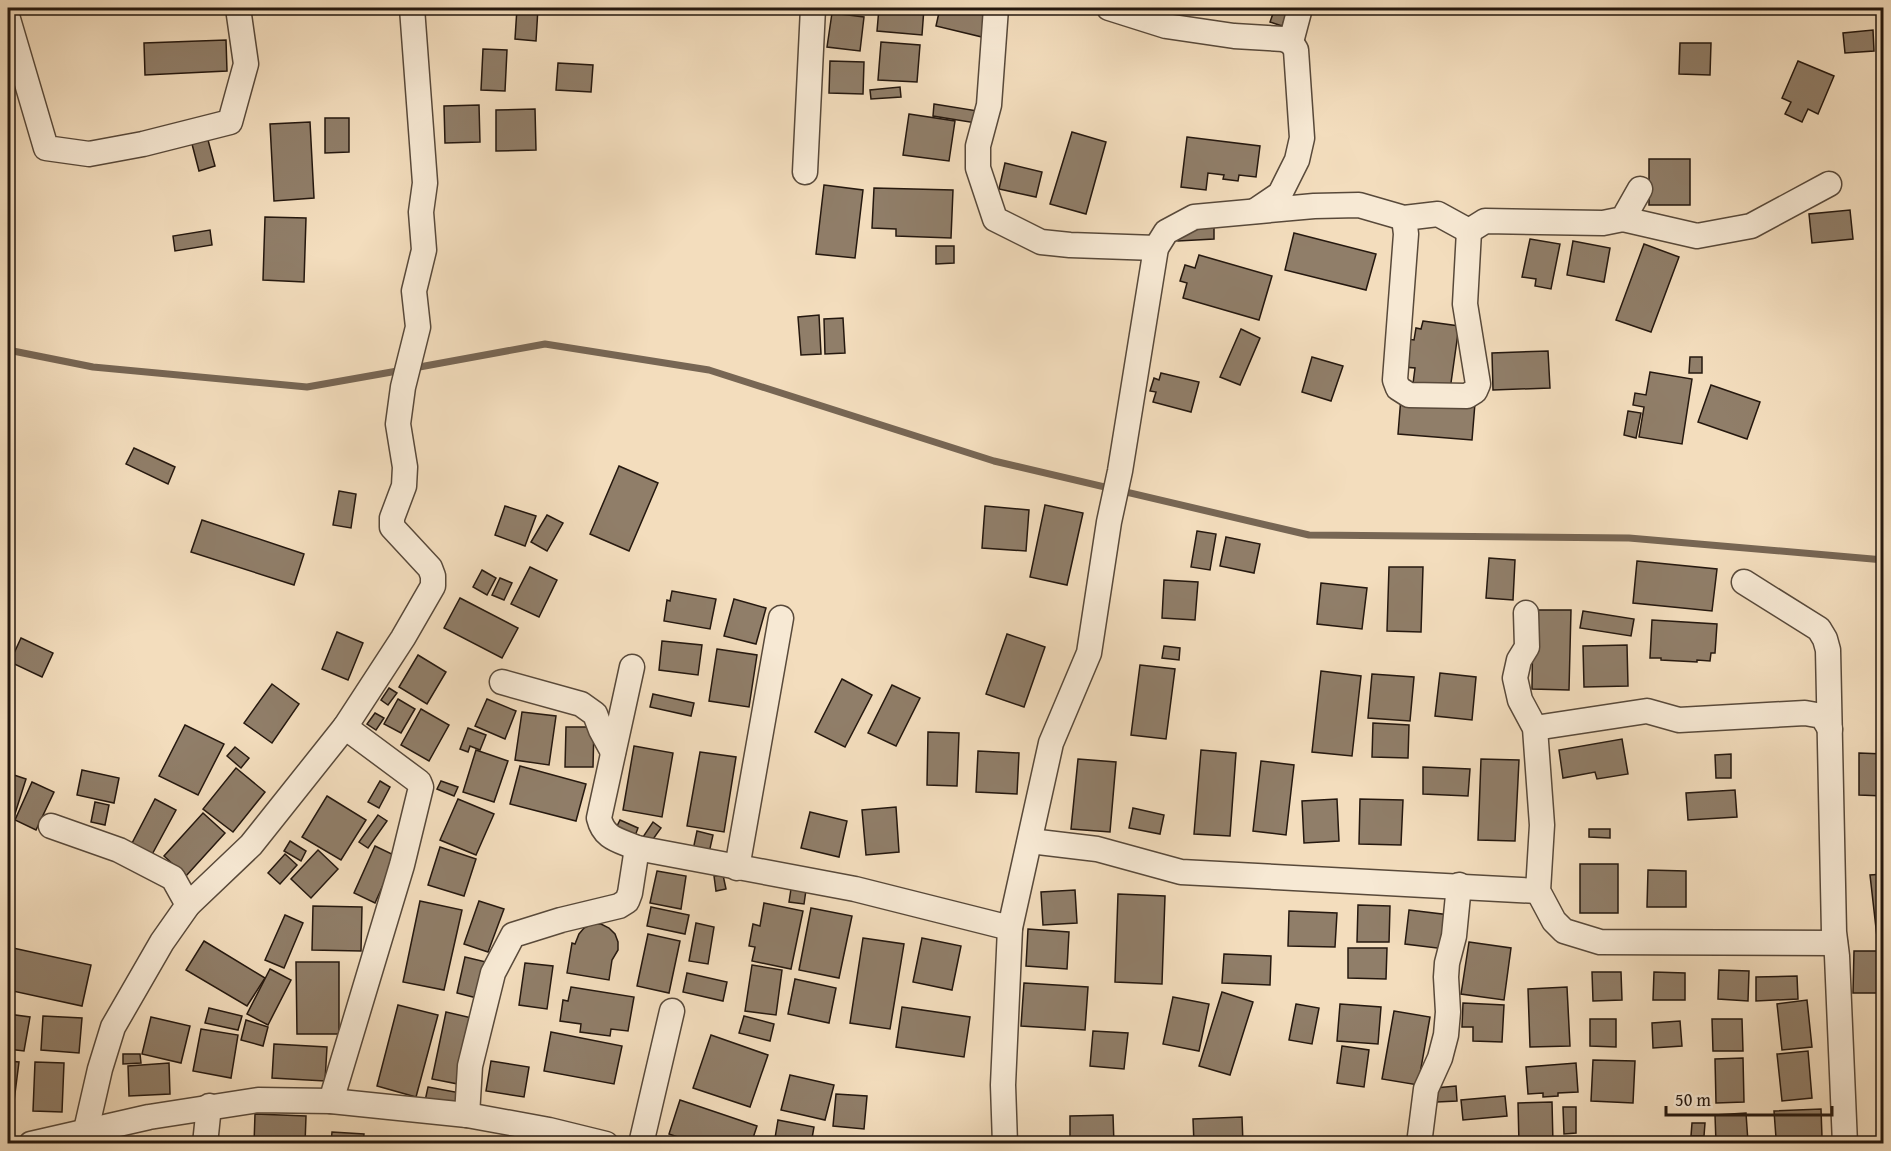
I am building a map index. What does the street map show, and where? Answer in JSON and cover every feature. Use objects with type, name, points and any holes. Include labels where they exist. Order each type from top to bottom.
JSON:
[{"type":"street","points":[[8,18],[46,148],[88,154],[143,144],[230,122],[246,63],[238,8]]},
{"type":"street","points":[[86,1130],[100,1069],[113,1027],[162,942],[188,906],[250,845],[345,728],[403,638],[433,586],[430,568],[392,527],[392,518],[404,486],[405,467],[398,424],[403,387],[418,327],[414,291],[424,250],[421,212],[425,183],[412,8]]},
{"type":"street","points":[[805,172],[813,8]]},
{"type":"street","points":[[996,8],[989,105],[978,146],[978,168],[995,219],[1041,242],[1156,248]]},
{"type":"street","points":[[1109,8],[1166,26],[1234,36],[1283,39],[1291,42],[1296,51],[1302,138],[1298,160],[1280,194],[1255,211]]},
{"type":"street","points":[[1291,42],[1300,8]]},
{"type":"street","points":[[1468,231],[1485,221],[1604,223],[1623,219],[1697,236],[1751,226],[1830,184]]},
{"type":"street","points":[[1623,219],[1640,189]]},
{"type":"street","points":[[1005,1143],[1003,1085],[1010,928],[1051,744],[1089,653],[1156,248],[1166,232],[1194,217],[1359,205],[1404,218],[1437,214],[1468,231]]},
{"type":"street","points":[[1404,218],[1406,234],[1395,380],[1398,388],[1409,395],[1467,396],[1475,392],[1478,384],[1465,304],[1468,231]]},
{"type":"street","points":[[1744,582],[1819,629],[1828,650],[1835,943],[1845,1143]]},
{"type":"street","points":[[1526,613],[1527,647],[1519,660],[1515,678],[1520,700],[1535,728],[1542,825],[1538,891],[1554,921],[1564,931],[1600,942],[1835,943]]},
{"type":"street","points":[[736,868],[781,618]]},
{"type":"street","points":[[632,668],[599,818],[601,829],[610,837],[637,848],[855,889],[1010,928]]},
{"type":"street","points":[[502,682],[581,704],[595,714],[613,752]]},
{"type":"street","points":[[1535,728],[1647,711],[1679,720],[1805,713],[1822,716],[1830,729]]},
{"type":"street","points":[[331,1101],[402,865],[422,787],[419,782],[345,728]]},
{"type":"street","points":[[51,826],[119,850],[173,878],[188,906]]},
{"type":"street","points":[[1030,842],[1097,849],[1181,872],[1538,891]]},
{"type":"street","points":[[467,1115],[470,1066],[493,973],[513,935],[561,920],[619,906],[627,901],[637,848]]},
{"type":"street","points":[[1419,1143],[1426,1089],[1440,1058],[1446,1035],[1447,963],[1454,936],[1459,885]]},
{"type":"street","points":[[641,1143],[672,1011]]},
{"type":"street","points":[[31,1143],[209,1106],[258,1100],[331,1101],[467,1115],[606,1143]]},
{"type":"street","points":[[205,1143],[209,1106]]},
{"type":"building","points":[[517,8],[538,8],[536,41],[515,39]]},
{"type":"building","points":[[879,8],[924,8],[922,35],[877,31]]},
{"type":"building","points":[[940,8],[989,8],[982,37],[936,26]]},
{"type":"building","points":[[1275,8],[1289,8],[1282,26],[1270,22]]},
{"type":"building","points":[[832,13],[864,17],[860,51],[827,47]]},
{"type":"building","points":[[1873,30],[1874,51],[1845,53],[1843,33]]},
{"type":"building","points":[[226,40],[227,71],[145,75],[144,43]]},
{"type":"building","points":[[881,42],[920,45],[917,82],[878,80]]},
{"type":"building","points":[[1680,43],[1711,43],[1710,75],[1679,74]]},
{"type":"building","points":[[483,49],[507,50],[505,91],[481,90]]},
{"type":"building","points":[[830,61],[864,62],[863,94],[829,93]]},
{"type":"building","points":[[1798,61],[1834,76],[1818,114],[1808,109],[1802,122],[1785,114],[1791,102],[1782,98]]},
{"type":"building","points":[[558,63],[593,65],[591,92],[556,90]]},
{"type":"building","points":[[900,87],[901,97],[871,99],[870,90]]},
{"type":"building","points":[[934,104],[978,111],[976,123],[933,116]]},
{"type":"building","points":[[479,105],[480,142],[445,143],[444,106]]},
{"type":"building","points":[[535,109],[536,150],[496,151],[496,110]]},
{"type":"building","points":[[909,114],[955,121],[949,161],[903,155]]},
{"type":"building","points":[[325,118],[349,118],[349,152],[325,153]]},
{"type":"building","points":[[310,122],[314,198],[274,201],[270,124]]},
{"type":"building","points":[[1072,132],[1106,142],[1086,214],[1050,204]]},
{"type":"building","points":[[1187,137],[1260,146],[1256,177],[1239,175],[1238,181],[1223,179],[1224,175],[1208,173],[1206,190],[1181,187]]},
{"type":"building","points":[[208,140],[215,166],[199,171],[192,144]]},
{"type":"building","points":[[1649,159],[1690,159],[1690,205],[1649,205]]},
{"type":"building","points":[[1005,163],[1042,172],[1036,197],[999,189]]},
{"type":"building","points":[[824,185],[863,190],[855,258],[816,254]]},
{"type":"building","points":[[874,188],[953,190],[951,238],[896,236],[896,229],[872,228]]},
{"type":"building","points":[[1850,210],[1853,239],[1812,243],[1809,214]]},
{"type":"building","points":[[265,217],[306,218],[304,282],[263,280]]},
{"type":"building","points":[[1214,227],[1214,239],[1178,241],[1177,229]]},
{"type":"building","points":[[210,230],[212,245],[175,251],[173,236]]},
{"type":"building","points":[[1294,233],[1376,254],[1366,290],[1285,270]]},
{"type":"building","points":[[1530,239],[1560,244],[1551,289],[1535,286],[1536,279],[1522,277]]},
{"type":"building","points":[[1573,241],[1610,248],[1604,282],[1567,275]]},
{"type":"building","points":[[1644,244],[1679,257],[1651,332],[1616,320]]},
{"type":"building","points":[[936,246],[954,246],[954,263],[936,264]]},
{"type":"building","points":[[1199,255],[1272,276],[1259,320],[1183,298],[1187,283],[1180,281],[1185,265],[1195,268]]},
{"type":"building","points":[[819,315],[821,354],[801,355],[798,317]]},
{"type":"building","points":[[843,318],[845,353],[825,354],[824,319]]},
{"type":"building","points":[[1423,321],[1459,326],[1450,390],[1413,384],[1415,368],[1404,367],[1408,339],[1414,340],[1416,328],[1421,329]]},
{"type":"building","points":[[1241,329],[1260,338],[1240,385],[1220,377]]},
{"type":"building","points":[[1548,351],[1550,388],[1493,390],[1492,353]]},
{"type":"building","points":[[1312,357],[1343,366],[1331,401],[1302,392]]},
{"type":"building","points":[[1690,357],[1702,357],[1702,373],[1689,373]]},
{"type":"building","points":[[1650,372],[1692,379],[1682,444],[1639,437],[1644,407],[1633,405],[1635,393],[1646,395]]},
{"type":"building","points":[[1161,373],[1199,382],[1191,412],[1153,402],[1156,392],[1150,391],[1154,378],[1159,380]]},
{"type":"building","points":[[1711,385],[1760,402],[1747,439],[1698,422]]},
{"type":"building","points":[[1401,397],[1475,403],[1472,440],[1398,434]]},
{"type":"building","points":[[1628,411],[1641,413],[1636,438],[1624,435]]},
{"type":"building","points":[[134,448],[175,467],[168,484],[126,464]]},
{"type":"building","points":[[619,466],[658,483],[629,551],[590,534]]},
{"type":"building","points":[[339,491],[356,494],[351,528],[333,525]]},
{"type":"building","points":[[1045,505],[1083,513],[1067,585],[1030,577]]},
{"type":"building","points":[[505,506],[536,516],[525,546],[495,535]]},
{"type":"building","points":[[985,506],[1029,510],[1026,551],[982,548]]},
{"type":"building","points":[[547,515],[563,523],[547,551],[531,542]]},
{"type":"building","points":[[202,520],[304,554],[294,585],[191,552]]},
{"type":"building","points":[[1197,531],[1216,534],[1210,570],[1191,567]]},
{"type":"building","points":[[1226,537],[1260,544],[1254,573],[1220,566]]},
{"type":"building","points":[[1489,558],[1515,560],[1513,600],[1486,598]]},
{"type":"building","points":[[1637,561],[1717,569],[1712,611],[1633,603]]},
{"type":"building","points":[[530,567],[557,580],[539,617],[511,604]]},
{"type":"building","points":[[1389,567],[1423,567],[1421,632],[1387,631]]},
{"type":"building","points":[[482,570],[496,578],[487,595],[473,587]]},
{"type":"building","points":[[500,578],[512,583],[504,600],[492,595]]},
{"type":"building","points":[[1164,580],[1198,582],[1195,620],[1162,618]]},
{"type":"building","points":[[1321,583],[1367,588],[1362,629],[1317,624]]},
{"type":"building","points":[[672,591],[716,599],[710,629],[664,621],[667,600],[670,601]]},
{"type":"building","points":[[460,598],[518,628],[502,658],[444,628]]},
{"type":"building","points":[[734,599],[766,608],[756,644],[724,636]]},
{"type":"building","points":[[1533,610],[1571,610],[1569,690],[1532,689]]},
{"type":"building","points":[[1583,611],[1634,619],[1631,636],[1580,628]]},
{"type":"building","points":[[1652,620],[1717,624],[1715,653],[1711,653],[1710,661],[1697,660],[1697,662],[1650,658]]},
{"type":"building","points":[[337,632],[363,643],[348,680],[322,669]]},
{"type":"building","points":[[1007,634],[1045,647],[1024,707],[986,694]]},
{"type":"building","points":[[21,638],[53,653],[42,677],[10,662]]},
{"type":"building","points":[[662,641],[702,645],[698,675],[659,670]]},
{"type":"building","points":[[1627,645],[1628,686],[1584,687],[1583,646]]},
{"type":"building","points":[[1164,646],[1180,648],[1179,660],[1162,658]]},
{"type":"building","points":[[717,649],[757,655],[749,707],[709,701]]},
{"type":"building","points":[[418,655],[446,672],[427,704],[399,687]]},
{"type":"building","points":[[1140,665],[1175,669],[1166,739],[1131,735]]},
{"type":"building","points":[[1321,671],[1361,676],[1352,756],[1312,752]]},
{"type":"building","points":[[1440,673],[1476,677],[1472,720],[1435,716]]},
{"type":"building","points":[[1372,674],[1414,677],[1410,721],[1368,718]]},
{"type":"building","points":[[842,679],[872,695],[845,747],[815,732]]},
{"type":"building","points":[[272,684],[299,704],[272,743],[244,723]]},
{"type":"building","points":[[892,685],[920,698],[896,746],[868,733]]},
{"type":"building","points":[[389,688],[397,693],[388,705],[381,700]]},
{"type":"building","points":[[653,694],[694,703],[691,716],[650,707]]},
{"type":"building","points":[[398,699],[415,709],[401,733],[384,724]]},
{"type":"building","points":[[487,699],[516,711],[505,739],[475,726]]},
{"type":"building","points":[[421,709],[449,725],[429,761],[401,745]]},
{"type":"building","points":[[522,712],[556,716],[549,765],[515,760]]},
{"type":"building","points":[[375,713],[384,718],[376,730],[367,724]]},
{"type":"building","points":[[1373,723],[1409,725],[1408,758],[1372,757]]},
{"type":"building","points":[[185,725],[224,744],[198,795],[159,776]]},
{"type":"building","points":[[566,727],[594,727],[593,767],[565,767]]},
{"type":"building","points":[[468,728],[486,735],[480,750],[470,746],[468,752],[460,749]]},
{"type":"building","points":[[928,732],[959,733],[957,786],[927,785]]},
{"type":"building","points":[[1622,739],[1628,774],[1597,779],[1595,772],[1563,778],[1559,750]]},
{"type":"building","points":[[634,746],[673,753],[662,817],[623,810]]},
{"type":"building","points":[[235,747],[249,758],[241,768],[227,756]]},
{"type":"building","points":[[476,750],[508,761],[494,802],[463,792]]},
{"type":"building","points":[[1201,750],[1236,753],[1230,836],[1194,834]]},
{"type":"building","points":[[978,751],[1019,753],[1017,794],[976,792]]},
{"type":"building","points":[[700,752],[736,757],[724,832],[687,826]]},
{"type":"building","points":[[1859,753],[1884,754],[1884,796],[1859,795]]},
{"type":"building","points":[[1731,754],[1731,778],[1716,778],[1715,755]]},
{"type":"building","points":[[1078,759],[1116,762],[1110,832],[1071,829]]},
{"type":"building","points":[[1481,759],[1519,760],[1515,841],[1478,840]]},
{"type":"building","points":[[1261,761],[1294,765],[1286,835],[1253,831]]},
{"type":"building","points":[[520,766],[586,784],[576,821],[510,804]]},
{"type":"building","points":[[1423,767],[1470,769],[1468,796],[1423,794]]},
{"type":"building","points":[[236,768],[265,792],[233,832],[203,809]]},
{"type":"building","points":[[82,770],[119,778],[114,803],[77,795]]},
{"type":"building","points":[[8,773],[26,779],[13,820],[8,818]]},
{"type":"building","points":[[380,781],[390,787],[379,808],[368,802]]},
{"type":"building","points":[[441,781],[458,787],[454,796],[437,789]]},
{"type":"building","points":[[32,782],[54,792],[36,830],[15,820]]},
{"type":"building","points":[[1735,790],[1737,817],[1688,820],[1686,793]]},
{"type":"building","points":[[327,796],[366,820],[341,860],[302,837]]},
{"type":"building","points":[[155,799],[176,810],[149,860],[129,849]]},
{"type":"building","points":[[458,799],[494,814],[476,855],[440,840]]},
{"type":"building","points":[[1337,799],[1339,841],[1304,843],[1302,801]]},
{"type":"building","points":[[1360,799],[1403,800],[1401,845],[1359,844]]},
{"type":"building","points":[[95,802],[109,805],[105,825],[91,822]]},
{"type":"building","points":[[896,807],[899,852],[866,855],[862,810]]},
{"type":"building","points":[[1133,808],[1164,815],[1160,834],[1129,828]]},
{"type":"building","points":[[810,812],[847,821],[839,857],[801,848]]},
{"type":"building","points":[[203,813],[225,833],[186,876],[164,856]]},
{"type":"building","points":[[378,815],[387,821],[368,848],[359,842]]},
{"type":"building","points":[[620,820],[638,828],[635,836],[616,828]]},
{"type":"building","points":[[653,822],[661,828],[651,842],[643,837]]},
{"type":"building","points":[[1589,829],[1610,829],[1610,838],[1589,837]]},
{"type":"building","points":[[697,831],[713,835],[709,853],[693,850]]},
{"type":"building","points":[[290,841],[306,851],[301,861],[284,851]]},
{"type":"building","points":[[375,846],[396,856],[375,903],[354,893]]},
{"type":"building","points":[[440,847],[476,859],[464,896],[428,885]]},
{"type":"building","points":[[318,850],[338,869],[311,898],[291,879]]},
{"type":"building","points":[[285,854],[297,865],[280,884],[268,873]]},
{"type":"building","points":[[1580,864],[1618,864],[1618,913],[1580,913]]},
{"type":"building","points":[[1648,870],[1686,871],[1686,907],[1647,907]]},
{"type":"building","points":[[657,871],[686,876],[681,909],[650,903]]},
{"type":"building","points":[[1884,874],[1884,937],[1877,937],[1870,875]]},
{"type":"building","points":[[723,875],[726,889],[716,891],[714,876]]},
{"type":"building","points":[[791,889],[806,890],[804,904],[789,902]]},
{"type":"building","points":[[1075,890],[1077,923],[1043,925],[1041,892]]},
{"type":"building","points":[[1118,894],[1165,896],[1162,984],[1115,982]]},
{"type":"building","points":[[420,901],[462,910],[444,990],[403,982]]},
{"type":"building","points":[[479,901],[504,909],[488,952],[464,944]]},
{"type":"building","points":[[764,903],[803,911],[791,969],[752,961],[755,947],[749,946],[753,924],[760,926]]},
{"type":"building","points":[[1358,905],[1390,906],[1389,942],[1357,942]]},
{"type":"building","points":[[313,906],[362,907],[361,951],[312,950]]},
{"type":"building","points":[[651,907],[689,915],[685,934],[647,926]]},
{"type":"building","points":[[811,908],[852,916],[839,978],[799,970]]},
{"type":"building","points":[[1409,910],[1450,915],[1445,949],[1405,944]]},
{"type":"building","points":[[1289,911],[1337,913],[1335,947],[1288,946]]},
{"type":"building","points":[[285,915],[303,923],[284,968],[265,960]]},
{"type":"building","points":[[696,923],[714,927],[708,964],[689,961]]},
{"type":"building","points":[[592,924],[601,924],[609,928],[615,934],[618,942],[618,950],[612,960],[609,980],[567,973],[572,943],[575,944],[584,928]]},
{"type":"building","points":[[1028,929],[1069,932],[1067,969],[1026,966]]},
{"type":"building","points":[[648,934],[680,941],[669,993],[637,986]]},
{"type":"building","points":[[863,938],[904,944],[890,1029],[850,1023]]},
{"type":"building","points":[[922,938],[961,946],[952,990],[913,982]]},
{"type":"building","points":[[204,941],[265,978],[247,1006],[186,970]]},
{"type":"building","points":[[1469,942],[1511,948],[1504,1000],[1461,994]]},
{"type":"building","points":[[13,948],[91,965],[82,1006],[8,990],[8,973]]},
{"type":"building","points":[[1348,948],[1387,948],[1386,979],[1348,978]]},
{"type":"building","points":[[1854,951],[1884,951],[1884,993],[1853,993]]},
{"type":"building","points":[[1224,954],[1271,956],[1270,985],[1222,983]]},
{"type":"building","points":[[465,957],[486,962],[477,998],[457,993]]},
{"type":"building","points":[[296,962],[339,962],[339,1034],[297,1034]]},
{"type":"building","points":[[525,963],[553,966],[547,1009],[519,1005]]},
{"type":"building","points":[[752,965],[782,970],[776,1015],[745,1011]]},
{"type":"building","points":[[270,969],[291,980],[268,1025],[247,1014]]},
{"type":"building","points":[[1719,970],[1749,971],[1748,1001],[1718,999]]},
{"type":"building","points":[[1592,972],[1621,972],[1622,1000],[1593,1001]]},
{"type":"building","points":[[1654,972],[1685,973],[1685,1000],[1653,1000]]},
{"type":"building","points":[[687,973],[727,982],[723,1001],[683,992]]},
{"type":"building","points":[[1797,976],[1798,999],[1756,1001],[1756,977]]},
{"type":"building","points":[[795,979],[836,988],[829,1023],[788,1014]]},
{"type":"building","points":[[1024,983],[1088,987],[1085,1030],[1021,1026]]},
{"type":"building","points":[[571,987],[634,997],[628,1031],[611,1029],[610,1036],[580,1032],[581,1024],[560,1021],[563,1000],[568,1001]]},
{"type":"building","points":[[1567,987],[1570,1046],[1530,1047],[1528,989]]},
{"type":"building","points":[[1222,992],[1253,1002],[1230,1075],[1199,1066]]},
{"type":"building","points":[[1173,997],[1209,1004],[1199,1051],[1163,1044]]},
{"type":"building","points":[[1807,1000],[1812,1047],[1782,1050],[1777,1004]]},
{"type":"building","points":[[1463,1003],[1504,1005],[1502,1042],[1473,1041],[1473,1027],[1462,1027]]},
{"type":"building","points":[[1296,1004],[1319,1008],[1312,1044],[1289,1040]]},
{"type":"building","points":[[1340,1004],[1381,1007],[1378,1044],[1337,1041]]},
{"type":"building","points":[[398,1005],[438,1015],[416,1097],[377,1086]]},
{"type":"building","points":[[902,1007],[970,1017],[964,1057],[896,1047]]},
{"type":"building","points":[[1877,1007],[1884,1007],[1884,1033],[1879,1033]]},
{"type":"building","points":[[209,1008],[242,1016],[238,1030],[205,1023]]},
{"type":"building","points":[[1394,1011],[1430,1017],[1418,1085],[1382,1079]]},
{"type":"building","points":[[446,1012],[472,1018],[458,1084],[432,1079]]},
{"type":"building","points":[[8,1014],[30,1017],[24,1051],[8,1049]]},
{"type":"building","points":[[43,1016],[82,1018],[79,1053],[41,1050]]},
{"type":"building","points":[[744,1016],[774,1024],[770,1041],[739,1033]]},
{"type":"building","points":[[151,1017],[190,1026],[181,1063],[142,1054]]},
{"type":"building","points":[[1590,1019],[1616,1019],[1616,1047],[1590,1046]]},
{"type":"building","points":[[1712,1019],[1742,1019],[1743,1051],[1713,1051]]},
{"type":"building","points":[[246,1020],[268,1027],[263,1046],[241,1040]]},
{"type":"building","points":[[1680,1021],[1682,1046],[1653,1048],[1652,1023]]},
{"type":"building","points":[[201,1029],[238,1035],[231,1078],[193,1071]]},
{"type":"building","points":[[1093,1031],[1128,1033],[1124,1069],[1090,1066]]},
{"type":"building","points":[[551,1032],[622,1046],[614,1084],[544,1071]]},
{"type":"building","points":[[711,1035],[768,1055],[750,1107],[693,1088]]},
{"type":"building","points":[[274,1044],[327,1047],[325,1081],[272,1078]]},
{"type":"building","points":[[1342,1046],[1369,1050],[1364,1087],[1337,1083]]},
{"type":"building","points":[[1808,1051],[1812,1098],[1782,1101],[1777,1054]]},
{"type":"building","points":[[123,1054],[140,1054],[141,1063],[123,1064]]},
{"type":"building","points":[[1743,1058],[1744,1102],[1716,1103],[1715,1059]]},
{"type":"building","points":[[1593,1060],[1635,1061],[1633,1103],[1591,1101]]},
{"type":"building","points":[[8,1061],[19,1062],[13,1109],[8,1109]]},
{"type":"building","points":[[491,1061],[529,1067],[524,1097],[486,1091]]},
{"type":"building","points":[[35,1062],[64,1063],[62,1112],[33,1111]]},
{"type":"building","points":[[169,1063],[170,1094],[129,1096],[128,1066]]},
{"type":"building","points":[[1576,1063],[1578,1092],[1558,1093],[1558,1096],[1543,1097],[1543,1093],[1528,1094],[1526,1067]]},
{"type":"building","points":[[790,1075],[834,1085],[825,1120],[781,1110]]},
{"type":"building","points":[[1456,1086],[1457,1101],[1437,1102],[1435,1088]]},
{"type":"building","points":[[428,1087],[466,1094],[464,1108],[425,1101]]},
{"type":"building","points":[[836,1094],[867,1096],[864,1129],[833,1126]]},
{"type":"building","points":[[1505,1096],[1507,1116],[1463,1120],[1461,1100]]},
{"type":"building","points":[[680,1100],[757,1126],[751,1144],[698,1144],[669,1134]]},
{"type":"building","points":[[1552,1102],[1553,1144],[1519,1144],[1518,1103]]},
{"type":"building","points":[[1563,1107],[1576,1107],[1576,1133],[1564,1134]]},
{"type":"building","points":[[1821,1109],[1822,1137],[1776,1138],[1774,1111]]},
{"type":"building","points":[[1746,1113],[1748,1142],[1716,1143],[1715,1115]]},
{"type":"building","points":[[255,1114],[306,1116],[305,1144],[254,1144]]},
{"type":"building","points":[[1113,1115],[1114,1144],[1070,1144],[1070,1116]]},
{"type":"building","points":[[1242,1117],[1243,1144],[1194,1144],[1193,1119]]},
{"type":"building","points":[[778,1120],[814,1127],[811,1144],[774,1144]]},
{"type":"building","points":[[1692,1123],[1705,1123],[1704,1136],[1691,1136]]},
{"type":"building","points":[[332,1132],[364,1134],[363,1144],[331,1144]]},
{"type":"building","points":[[836,1137],[880,1144],[835,1144]]},
{"type":"waterway","points":[[414,368],[545,344],[709,370],[994,461],[1309,535],[1629,538],[1884,560]]},
{"type":"waterway","points":[[8,350],[93,367],[307,387],[403,370]]}]
